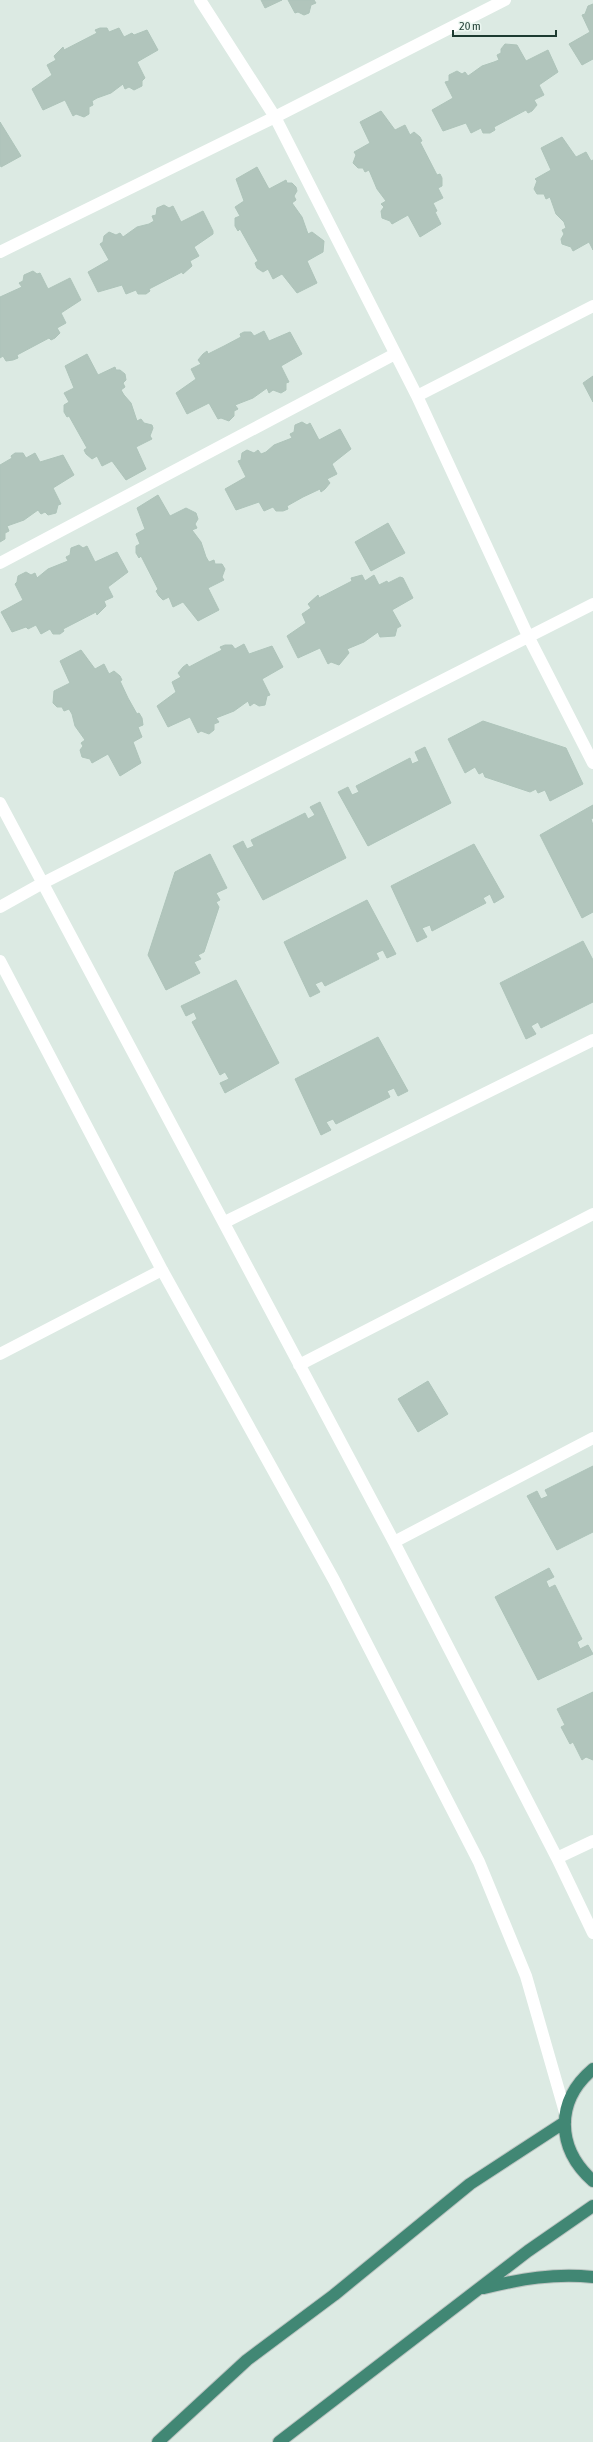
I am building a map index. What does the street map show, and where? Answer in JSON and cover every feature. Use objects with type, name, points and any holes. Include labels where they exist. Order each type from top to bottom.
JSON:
[{"type":"highway","points":[[593,2068],[582,2078],[572,2094],[565,2117],[566,2140],[572,2157],[583,2172],[593,2181]]},
{"type":"highway","points":[[158,2442],[247,2360],[334,2295],[470,2184],[565,2117]]},
{"type":"highway","points":[[279,2442],[479,2289],[593,2206]]},
{"type":"highway","points":[[479,2289],[526,2278],[574,2275],[593,2277]]},
{"type":"street","points":[[200,0],[275,117],[416,396],[528,636],[593,763]]},
{"type":"street","points":[[0,252],[275,117],[505,0]]},
{"type":"street","points":[[416,396],[593,306]]},
{"type":"street","points":[[0,563],[395,354]]},
{"type":"street","points":[[0,907],[42,884],[593,604]]},
{"type":"street","points":[[0,803],[42,884],[225,1222],[299,1365],[394,1542],[557,1858],[593,1933]]},
{"type":"street","points":[[0,961],[162,1270],[334,1580],[479,1862],[526,1976],[565,2117]]},
{"type":"street","points":[[225,1222],[593,1040]]},
{"type":"street","points":[[299,1365],[593,1214]]},
{"type":"street","points":[[0,1354],[162,1270]]},
{"type":"street","points":[[394,1542],[593,1438]]},
{"type":"street","points":[[557,1858],[593,1840]]},
{"type":"building","points":[[261,0],[282,0],[265,8]]},
{"type":"building","points":[[288,0],[314,0],[316,3],[311,5],[309,13],[304,15],[298,12],[295,13]]},
{"type":"building","points":[[593,4],[593,59],[582,65],[569,44],[590,32],[582,15],[585,14],[588,6]]},
{"type":"building","points":[[107,28],[109,32],[119,28],[124,37],[132,33],[134,35],[147,30],[158,50],[137,62],[145,78],[142,81],[142,86],[134,90],[129,87],[125,89],[123,84],[111,93],[92,101],[93,105],[89,107],[89,114],[84,117],[76,114],[73,116],[65,100],[43,110],[32,89],[52,75],[47,65],[56,60],[54,56],[63,47],[64,50],[97,33],[95,30]]},
{"type":"building","points":[[505,44],[517,45],[526,61],[548,50],[558,72],[539,85],[544,95],[534,100],[537,105],[532,111],[528,113],[526,110],[494,127],[495,130],[490,133],[483,133],[481,128],[471,133],[466,123],[443,131],[432,110],[453,98],[445,82],[449,81],[449,75],[457,71],[462,74],[465,72],[468,76],[482,66],[499,60],[497,55],[501,53],[501,49]]},
{"type":"building","points":[[381,111],[395,130],[405,125],[410,135],[414,132],[420,137],[422,141],[420,142],[437,175],[440,174],[442,178],[442,186],[438,188],[443,198],[433,203],[437,211],[435,212],[441,224],[420,237],[408,215],[392,224],[390,221],[382,218],[381,211],[384,207],[381,204],[386,201],[377,189],[369,170],[365,172],[363,168],[358,168],[353,163],[356,155],[354,152],[370,143],[360,122]]},
{"type":"building","points":[[0,122],[21,156],[1,167],[0,165]]},
{"type":"building","points":[[562,137],[576,157],[586,152],[591,161],[593,160],[593,250],[589,242],[573,251],[571,247],[562,244],[561,239],[564,234],[562,230],[566,228],[564,222],[556,214],[550,197],[546,199],[544,194],[537,194],[534,189],[537,181],[535,179],[551,170],[541,148]]},
{"type":"building","points":[[257,167],[269,189],[286,180],[287,183],[292,183],[296,187],[297,191],[294,196],[296,200],[292,203],[302,217],[308,234],[312,232],[324,241],[323,252],[307,261],[317,283],[297,293],[282,274],[273,279],[268,269],[263,272],[257,268],[255,263],[258,261],[240,229],[238,231],[235,226],[235,218],[240,216],[235,207],[244,201],[236,179]]},
{"type":"building","points":[[164,205],[169,208],[173,206],[181,222],[203,211],[213,231],[213,234],[194,247],[199,256],[190,261],[192,266],[183,274],[182,272],[149,289],[150,291],[146,294],[138,294],[136,290],[126,294],[122,285],[98,292],[88,272],[109,260],[100,244],[103,242],[104,236],[109,232],[116,235],[120,233],[123,237],[137,227],[149,224],[154,221],[152,216],[156,215],[157,208]]},
{"type":"building","points":[[33,271],[37,274],[40,273],[48,289],[70,278],[81,300],[61,313],[66,323],[57,328],[60,333],[55,338],[51,340],[49,338],[17,355],[18,358],[6,361],[3,356],[0,358],[0,297],[22,287],[19,283],[23,281],[24,275]]},
{"type":"building","points":[[264,331],[269,341],[290,332],[302,354],[281,366],[289,382],[286,383],[286,390],[281,393],[273,390],[269,393],[267,388],[253,398],[235,405],[238,409],[234,411],[234,416],[229,421],[221,418],[218,419],[209,403],[187,414],[176,393],[196,379],[191,369],[201,364],[198,360],[203,354],[207,351],[208,354],[241,337],[240,334],[244,332],[251,332],[254,336]]},
{"type":"building","points":[[87,354],[98,375],[115,367],[116,370],[120,370],[125,374],[126,380],[123,383],[125,387],[121,390],[131,403],[137,421],[141,419],[144,423],[152,425],[153,428],[150,436],[152,439],[136,447],[146,469],[126,480],[112,461],[102,466],[97,456],[92,459],[86,454],[84,450],[87,448],[69,416],[67,417],[64,412],[64,405],[69,402],[64,393],[74,388],[65,366]]},
{"type":"building","points":[[593,376],[593,402],[583,383]]},
{"type":"building","points":[[302,422],[307,425],[310,423],[319,440],[340,429],[351,449],[332,464],[337,474],[327,479],[330,483],[321,492],[320,489],[303,497],[287,506],[288,509],[283,511],[276,511],[273,507],[264,511],[259,502],[236,510],[225,489],[246,477],[238,461],[241,460],[242,453],[247,450],[254,453],[258,450],[261,454],[266,452],[274,445],[292,438],[290,434],[294,432],[295,425]]},
{"type":"building","points":[[15,453],[23,453],[26,458],[35,453],[40,462],[63,455],[74,475],[53,488],[61,504],[58,505],[56,513],[48,515],[45,512],[41,514],[38,510],[24,520],[7,526],[9,531],[5,533],[5,539],[0,542],[0,465],[12,458],[11,456]]},
{"type":"building","points":[[158,495],[170,516],[186,508],[196,513],[198,519],[195,524],[197,528],[192,530],[201,542],[209,562],[214,560],[215,564],[222,564],[225,569],[222,577],[224,580],[208,588],[219,610],[198,621],[183,602],[173,607],[169,597],[163,600],[159,596],[156,591],[158,589],[141,556],[139,558],[136,553],[136,546],[140,544],[136,534],[145,529],[137,508]]},
{"type":"building","points":[[388,523],[405,553],[371,571],[355,542]]},
{"type":"building","points":[[79,545],[83,548],[87,546],[95,562],[117,552],[128,572],[108,587],[113,597],[104,601],[106,606],[97,615],[96,612],[63,629],[64,631],[60,634],[53,634],[50,629],[41,634],[36,625],[28,629],[26,627],[12,632],[1,612],[23,600],[15,584],[18,576],[26,572],[31,575],[35,573],[37,578],[48,569],[68,561],[66,557],[70,555],[71,548]]},
{"type":"building","points":[[362,575],[365,581],[374,575],[379,585],[387,581],[388,583],[400,577],[403,578],[413,598],[392,610],[401,626],[397,628],[395,636],[380,637],[378,632],[364,642],[347,649],[349,653],[339,665],[331,662],[328,664],[320,648],[298,658],[287,636],[306,623],[302,614],[311,608],[308,604],[318,595],[319,598],[352,581],[351,578]]},
{"type":"building","points":[[244,644],[249,654],[272,646],[283,667],[262,679],[270,695],[267,696],[265,705],[259,706],[254,703],[250,706],[248,701],[234,711],[216,718],[219,722],[214,724],[214,730],[209,734],[201,731],[198,733],[190,717],[168,727],[157,706],[176,692],[172,682],[181,677],[178,673],[183,667],[187,664],[189,667],[222,650],[220,647],[225,645],[232,645],[235,649]]},
{"type":"building","points":[[81,650],[95,669],[104,664],[109,674],[114,671],[120,676],[122,680],[120,681],[128,698],[137,714],[139,713],[142,718],[143,725],[138,727],[142,737],[133,742],[141,763],[120,776],[108,754],[92,763],[90,759],[82,757],[80,750],[83,746],[81,743],[85,740],[75,726],[72,714],[69,709],[64,711],[62,707],[57,707],[53,703],[54,691],[70,683],[60,661]]},
{"type":"building","points":[[483,721],[566,748],[583,784],[550,801],[545,790],[538,793],[536,789],[530,792],[485,777],[483,772],[479,774],[475,767],[465,773],[448,739]]},
{"type":"building","points":[[425,747],[451,803],[368,846],[338,792],[348,787],[352,795],[359,792],[356,786],[410,758],[412,764],[419,761],[415,752]]},
{"type":"building","points":[[320,802],[346,858],[263,900],[233,846],[243,841],[247,849],[254,846],[251,840],[305,813],[308,819],[315,815],[310,807]]},
{"type":"building","points":[[593,805],[593,818],[591,819],[593,825],[593,912],[582,918],[540,835]]},
{"type":"building","points":[[474,844],[504,897],[494,903],[490,894],[483,898],[486,903],[432,931],[430,925],[422,928],[427,937],[417,942],[391,886]]},
{"type":"building","points":[[210,854],[227,888],[216,893],[220,900],[216,902],[219,907],[204,952],[198,955],[201,959],[194,962],[200,973],[166,990],[148,955],[175,872]]},
{"type":"building","points":[[367,900],[396,954],[387,958],[383,950],[376,953],[379,959],[325,986],[322,981],[315,984],[320,992],[310,997],[284,942]]},
{"type":"building","points":[[583,941],[593,960],[593,1002],[541,1028],[538,1022],[531,1026],[536,1034],[526,1039],[500,983]]},
{"type":"building","points":[[236,980],[279,1063],[225,1093],[220,1083],[229,1079],[225,1072],[220,1075],[192,1022],[197,1019],[194,1012],[186,1016],[181,1006]]},
{"type":"building","points":[[378,1037],[408,1091],[398,1096],[394,1088],[387,1091],[390,1097],[336,1124],[333,1119],[326,1122],[331,1130],[321,1135],[295,1079]]},
{"type":"building","points":[[428,1381],[448,1414],[418,1432],[398,1399]]},
{"type":"building","points":[[593,1466],[593,1532],[557,1550],[527,1496],[537,1491],[541,1499],[548,1496],[545,1490]]},
{"type":"building","points":[[549,1568],[554,1577],[546,1581],[549,1588],[555,1585],[582,1639],[577,1642],[580,1649],[588,1645],[593,1654],[538,1680],[495,1597]]},
{"type":"building","points":[[593,1692],[593,1760],[586,1757],[582,1760],[573,1742],[570,1744],[561,1727],[565,1725],[557,1709]]}]
